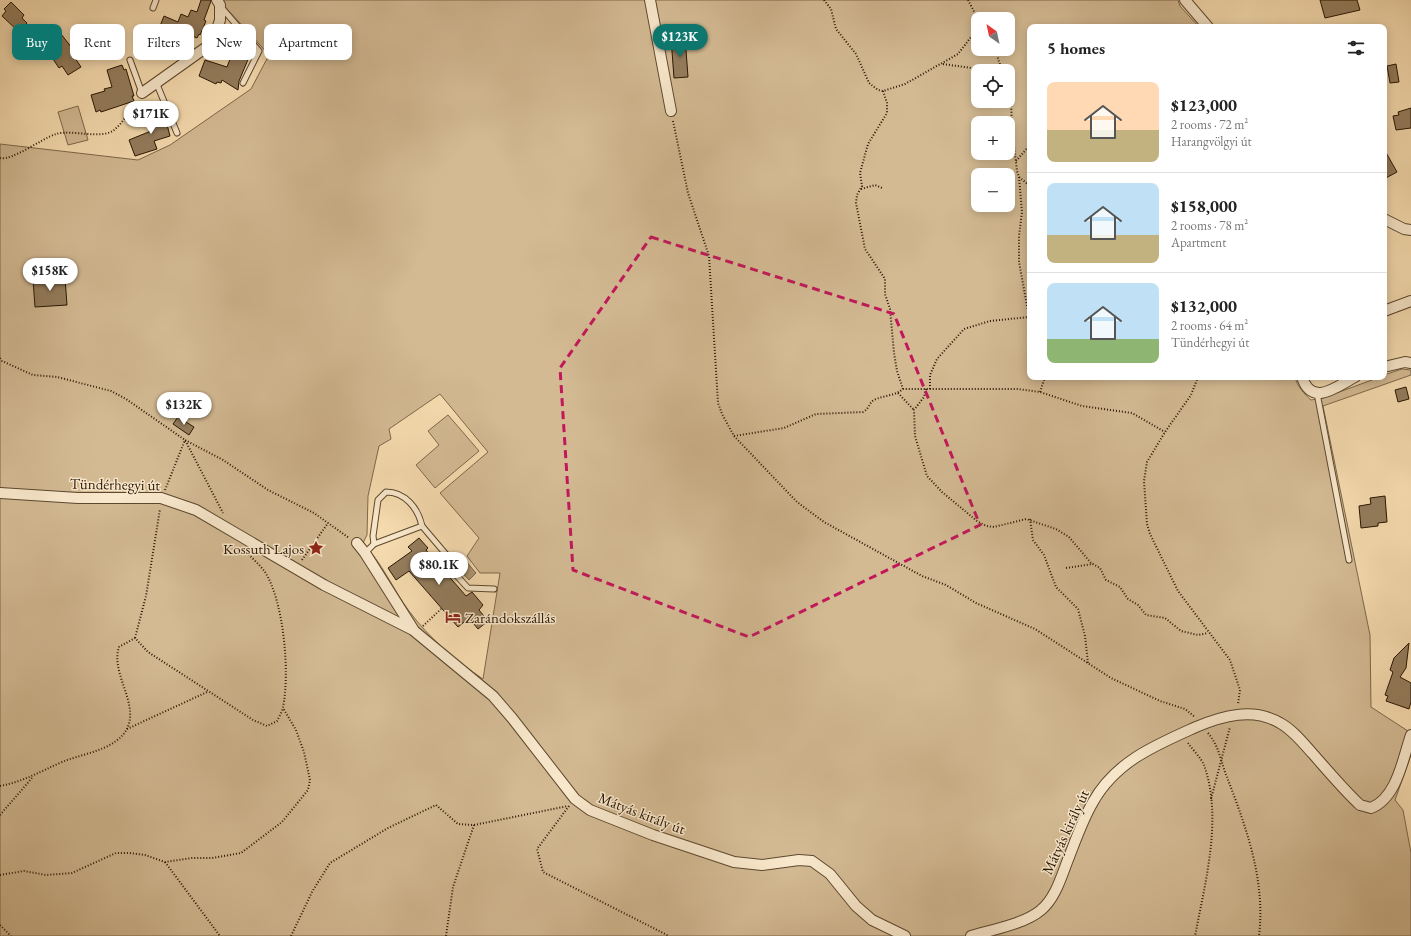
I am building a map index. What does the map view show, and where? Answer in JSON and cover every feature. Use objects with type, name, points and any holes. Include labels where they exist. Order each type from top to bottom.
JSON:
[{"type":"street","points":[[650,0],[671,111]]},
{"type":"street","points":[[1185,0],[1205,24]]},
{"type":"street","points":[[142,93],[208,46],[215,35],[220,20],[218,3]]},
{"type":"street","points":[[1387,220],[1404,229],[1411,230]]},
{"type":"street","points":[[1387,310],[1411,301]]},
{"type":"street","points":[[1387,366],[1411,362]]},
{"type":"street","points":[[1304,380],[1310,390],[1317,393],[1326,392],[1349,380]]},
{"type":"street","name":"Tündérhegyi út","points":[[0,493],[51,497],[161,498],[196,510],[296,569],[415,631]]},
{"type":"street","points":[[357,543],[415,631]]},
{"type":"street","name":"Mátyás király út","points":[[415,631],[493,696],[512,718],[575,804],[606,817],[734,862],[762,865],[799,860],[812,861],[830,874],[856,906],[872,920],[905,936]]},
{"type":"street","name":"Mátyás király út","points":[[971,936],[1031,917],[1042,910],[1056,888],[1093,801],[1106,783],[1143,751],[1202,725],[1234,715],[1249,714],[1272,719],[1288,728],[1352,798],[1365,808],[1376,806],[1389,793],[1397,777],[1411,735]]},
{"type":"lane","points":[[153,8],[156,0]]},
{"type":"lane","points":[[218,3],[259,51],[243,82]]},
{"type":"lane","points":[[130,60],[142,93]]},
{"type":"lane","points":[[156,82],[177,133]]},
{"type":"lane","points":[[1317,393],[1349,560]]},
{"type":"lane","points":[[374,544],[373,536],[378,500],[386,492],[396,492],[409,502],[419,515],[422,526],[450,559],[445,563],[468,588],[494,589]]},
{"type":"lane","points":[[365,553],[374,544],[422,526]]},
{"type":"path","points":[[824,0],[830,8],[836,29],[852,48],[869,82],[878,90],[883,91],[897,88],[943,64],[963,50],[971,38]]},
{"type":"path","points":[[968,0],[974,12]]},
{"type":"path","points":[[943,64],[971,68]]},
{"type":"path","points":[[861,189],[860,173],[868,144],[887,113],[887,103],[883,91]]},
{"type":"path","points":[[0,158],[7,159],[36,142],[57,134],[78,132],[97,134],[114,130],[142,93]]},
{"type":"path","points":[[1011,108],[1012,129],[1019,177],[1022,212],[1019,255],[1027,305]]},
{"type":"path","points":[[671,111],[688,193],[709,256],[718,403],[734,436],[796,502],[824,522],[922,576],[946,585],[976,603],[1035,629],[1111,678],[1160,701],[1185,709],[1202,725],[1216,744],[1242,815],[1256,870],[1261,919],[1259,936]]},
{"type":"path","points":[[1016,161],[1027,148]]},
{"type":"path","points":[[1019,177],[1027,184]]},
{"type":"path","points":[[882,188],[875,185],[861,189],[857,194],[856,203],[864,244],[885,279],[885,294],[890,309],[897,371],[904,389]]},
{"type":"path","points":[[930,389],[930,375],[936,359],[964,329],[990,321],[1027,317]]},
{"type":"path","points":[[0,358],[2,361],[33,375],[57,376],[111,391],[126,399],[185,440],[223,460],[268,490],[314,512],[357,543]]},
{"type":"path","points":[[1040,392],[1044,380]]},
{"type":"path","points":[[1197,380],[1191,395],[1152,453],[1145,470],[1147,524],[1150,534],[1178,591],[1208,633],[1230,660],[1240,685],[1240,695],[1211,799]]},
{"type":"path","points":[[734,436],[784,428],[816,414],[864,412],[873,401],[890,394],[898,393],[904,389],[1018,389],[1040,392],[1082,406],[1127,412],[1165,432]]},
{"type":"path","points":[[926,389],[924,397],[914,410],[915,436],[926,474],[942,492],[977,522],[986,526],[994,527],[1021,519],[1030,519],[1064,534],[1092,564],[1100,568],[1106,580],[1120,587],[1128,599],[1138,605],[1146,615],[1165,618],[1181,631],[1198,635],[1208,633]]},
{"type":"path","points":[[898,393],[914,410]]},
{"type":"path","points":[[127,729],[130,720],[130,710],[116,656],[119,647],[135,638],[146,596],[161,498],[185,440]]},
{"type":"path","points":[[185,440],[205,481],[233,532]]},
{"type":"path","points":[[1030,519],[1033,540],[1044,555],[1056,587],[1078,610],[1085,636],[1088,663]]},
{"type":"path","points":[[296,569],[328,523]]},
{"type":"path","points":[[1066,568],[1092,564]]},
{"type":"path","points":[[135,638],[148,652],[207,692],[253,720],[268,726],[277,721],[283,708],[285,670],[284,635],[275,594],[265,572]]},
{"type":"path","points":[[415,631],[441,609]]},
{"type":"path","points":[[0,786],[20,782],[33,777],[62,762],[116,741],[127,729],[207,692]]},
{"type":"path","points":[[0,875],[24,871],[46,875],[72,873],[116,854],[129,853],[145,855],[165,862],[192,858],[212,858],[241,853],[282,822],[308,790],[310,780],[308,767],[296,730],[283,708]]},
{"type":"path","points":[[1181,734],[1204,764],[1211,799],[1212,845],[1195,936]]},
{"type":"path","points":[[0,815],[33,777]]},
{"type":"path","points":[[291,936],[312,892],[330,863],[388,828],[436,805],[458,824],[474,826],[575,804]]},
{"type":"path","points":[[575,804],[537,849],[543,872],[669,936]]},
{"type":"path","points":[[446,936],[453,886],[474,826]]},
{"type":"path","points":[[165,862],[220,936]]},
{"type":"path","points":[[0,925],[11,936]]},
{"type":"highlighted area","points":[[651,237],[894,314],[980,525],[749,637],[573,570],[560,368]]},
{"type":"shaded area","points":[[219,0],[1178,0],[1180,6],[1196,24],[1027,24],[1027,380],[1296,380],[1301,390],[1311,400],[1323,398],[1372,380],[1387,380],[1387,374],[1402,369],[1411,370],[1411,375],[1323,406],[1370,635],[1371,707],[1411,733],[1411,755],[1395,800],[1403,810],[1411,853],[1411,936],[0,936],[0,144],[138,160],[170,145],[251,89],[266,60],[352,60],[352,24],[264,24],[264,50],[256,41],[256,24],[241,24]],"holes":[[[440,394],[488,452],[440,493],[479,538],[467,556],[480,573],[500,573],[483,679],[453,657],[434,640],[417,621],[403,603],[376,559],[363,543],[367,535],[368,496],[379,446],[391,439],[389,429]]]},
{"type":"shaded area","points":[[78,106],[88,140],[68,145],[58,112]]},
{"type":"shaded area","points":[[448,415],[479,451],[435,488],[416,465],[439,445],[428,431]]},
{"type":"shaded area","points":[[464,559],[476,573],[469,580],[456,566]]},
{"type":"building","points":[[201,0],[211,0],[204,20],[206,21],[205,24],[202,24],[202,30],[197,38],[194,37],[194,24],[161,24],[164,16],[178,22],[181,14],[188,17],[191,10],[197,12]]},
{"type":"building","points":[[1320,0],[1357,0],[1360,10],[1325,18]]},
{"type":"building","points":[[11,2],[24,15],[22,18],[27,23],[12,24],[12,25],[2,16],[6,11],[4,9]]},
{"type":"building","points":[[62,35],[70,46],[70,60],[76,60],[81,67],[68,75],[62,66],[59,68],[54,60],[62,60]]},
{"type":"building","points":[[685,37],[688,77],[674,78],[671,38]]},
{"type":"building","points":[[205,60],[227,67],[230,60],[248,60],[239,81],[238,90],[222,80],[221,83],[217,82],[216,84],[199,76]]},
{"type":"building","points":[[1396,64],[1399,82],[1390,83],[1387,66]]},
{"type":"building","points":[[122,65],[124,70],[126,69],[134,96],[132,96],[134,101],[101,112],[100,110],[96,112],[91,95],[105,91],[104,89],[112,87],[107,70]]},
{"type":"building","points":[[1411,108],[1411,128],[1396,130],[1393,116],[1399,115],[1398,112]]},
{"type":"building","points":[[162,113],[163,117],[165,117],[170,136],[154,141],[157,149],[135,156],[129,140],[151,131],[146,118]]},
{"type":"building","points":[[1387,154],[1397,172],[1387,177]]},
{"type":"building","points":[[65,278],[67,305],[35,307],[33,280]]},
{"type":"building","points":[[1406,387],[1409,399],[1398,402],[1395,390]]},
{"type":"building","points":[[178,417],[194,427],[189,435],[173,424]]},
{"type":"building","points":[[1385,496],[1387,522],[1378,523],[1378,526],[1361,528],[1359,506],[1371,504],[1370,498]]},
{"type":"building","points":[[419,538],[428,548],[426,550],[466,596],[472,592],[483,605],[479,610],[488,621],[478,629],[469,618],[458,627],[409,571],[396,580],[388,568],[412,551],[408,547]]},
{"type":"building","points":[[1409,643],[1406,668],[1400,677],[1411,683],[1411,702],[1409,709],[1386,701],[1388,696],[1385,695],[1393,672],[1390,670],[1394,658]]},
{"type":"place","name":"Kossuth Lajos","points":[[316,548]]},
{"type":"place","name":"Zarándokszállás","points":[[453,617]]}]
